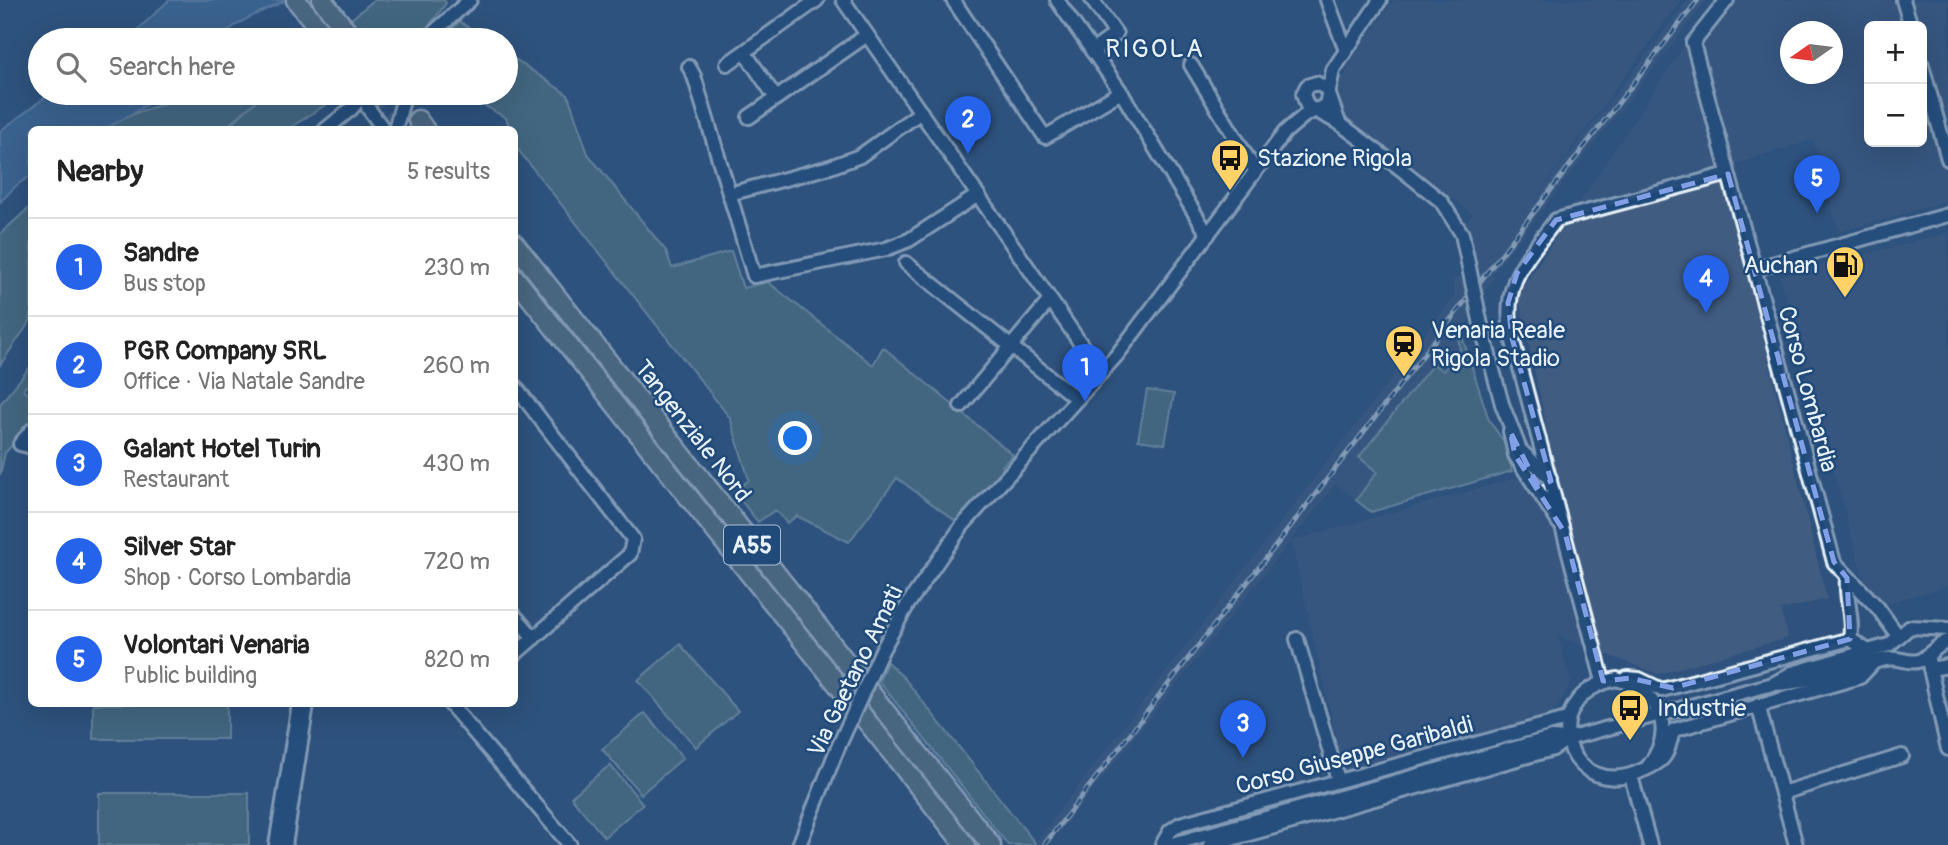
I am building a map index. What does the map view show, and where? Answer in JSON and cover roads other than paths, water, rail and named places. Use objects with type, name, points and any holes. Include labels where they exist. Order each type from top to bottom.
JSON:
[{"type":"highway","points":[[296,0],[318,28]]},
{"type":"highway","points":[[322,0],[344,28]]},
{"type":"highway","name":"Tangenziale Nord","points":[[518,248],[991,845]]},
{"type":"highway","name":"Tangenziale Nord","points":[[518,282],[965,845]]},
{"type":"street","points":[[727,64],[817,0]]},
{"type":"street","points":[[843,0],[1101,373]]},
{"type":"street","points":[[953,0],[1045,137],[1121,92]]},
{"type":"street","points":[[1057,0],[1121,92],[1208,235]]},
{"type":"street","points":[[1092,0],[1116,34],[1092,51]]},
{"type":"street","points":[[1327,0],[1345,48]]},
{"type":"street","points":[[1315,110],[1326,105],[1333,70],[1345,48],[1380,0]]},
{"type":"street","name":"Corso Lombardia","points":[[1727,0],[1693,43],[1728,174],[1834,562],[1878,608],[1898,636]]},
{"type":"street","points":[[1903,0],[1909,21]]},
{"type":"street","points":[[439,28],[466,2]]},
{"type":"street","points":[[748,117],[867,35]]},
{"type":"street","points":[[745,53],[776,98]]},
{"type":"street","points":[[1191,65],[1255,170]]},
{"type":"street","points":[[689,67],[694,76],[754,276],[886,249],[909,240],[978,195]]},
{"type":"street","points":[[1333,70],[1317,83],[1307,86],[1303,98],[1307,106],[1339,123],[1437,196],[1459,228],[1468,254],[1480,325],[1515,455],[1565,533]]},
{"type":"street","points":[[1317,83],[1324,86],[1329,94],[1339,123]]},
{"type":"street","points":[[1927,83],[1948,159]]},
{"type":"street","name":"Via Gaetano Amati","points":[[799,845],[836,752],[882,650],[908,604],[961,526],[1101,373],[1285,132],[1303,98]]},
{"type":"street","points":[[330,126],[352,105]]},
{"type":"street","points":[[370,105],[381,126]]},
{"type":"street","points":[[395,126],[402,105]]},
{"type":"street","points":[[340,117],[355,109],[388,117],[400,111]]},
{"type":"street","name":"Via Gaetano Amati","points":[[1285,132],[1315,110]]},
{"type":"street","points":[[729,194],[830,167],[860,156],[921,112]]},
{"type":"street","points":[[1603,681],[1508,318],[1511,286],[1556,220],[1728,174]]},
{"type":"street","points":[[1754,269],[1948,215]]},
{"type":"street","points":[[906,263],[1077,399]]},
{"type":"street","points":[[961,406],[1050,300]]},
{"type":"street","points":[[518,390],[633,539],[630,554],[518,652]]},
{"type":"street","points":[[1516,444],[1522,447],[1531,442],[1531,409]]},
{"type":"street","points":[[1510,431],[1516,444],[1550,478]]},
{"type":"street","name":"Corso Lombardia","points":[[1847,578],[1845,594],[1852,626],[1850,639]]},
{"type":"street","name":"Corso Lombardia","points":[[1878,608],[1910,627]]},
{"type":"street","points":[[518,620],[534,638]]},
{"type":"street","points":[[1910,627],[1923,630],[1948,629]]},
{"type":"street","name":"Corso Giuseppe Garibaldi","points":[[1169,845],[1551,738],[1567,739],[1773,684],[1795,683],[1871,656],[1910,627]]},
{"type":"street","points":[[1923,630],[1931,640],[1930,669],[1948,749]]},
{"type":"street","points":[[1898,636],[1896,648],[1925,682],[1938,713]]},
{"type":"street","points":[[1297,639],[1338,780]]},
{"type":"street","points":[[1567,739],[1567,719],[1578,698],[1603,681],[1630,678],[1662,690],[1850,639],[1871,656]]},
{"type":"street","name":"Corso Giuseppe Garibaldi","points":[[1871,656],[1906,660],[1929,652],[1948,640]]},
{"type":"street","name":"Corso Giuseppe Garibaldi","points":[[1567,739],[1573,754],[1591,773],[1604,778],[1631,776],[1654,766],[1667,752],[1674,730],[1860,677],[1871,656]]},
{"type":"street","points":[[1930,669],[1948,666]]},
{"type":"street","points":[[1617,678],[1645,692],[1661,715],[1663,732],[1659,749],[1646,769]]},
{"type":"street","points":[[1758,705],[1796,845]]},
{"type":"street","points":[[276,845],[299,707]]},
{"type":"street","points":[[285,845],[307,707]]},
{"type":"street","points":[[455,707],[570,845]]},
{"type":"street","name":"Corso Giuseppe Garibaldi","points":[[1162,845],[1170,831],[1181,824],[1567,719]]},
{"type":"street","name":"Corso Giuseppe Garibaldi","points":[[1210,845],[1553,749],[1567,739]]},
{"type":"street","points":[[1782,793],[1902,756]]},
{"type":"street","points":[[1631,776],[1650,845]]},
{"type":"tunnel","points":[[378,105],[395,126]]},
{"type":"tunnel","points":[[405,105],[418,120]]},
{"type":"railway","points":[[1044,845],[1698,0]]},
{"type":"place","name":"PGR Company SRL","points":[[968,154]]},
{"type":"place","name":"Stazione Rigola","points":[[1230,192]]},
{"type":"place","name":"Volontari Venaria","points":[[1817,213]]},
{"type":"place","name":"Auchan","points":[[1845,299]]},
{"type":"place","name":"Silver Star","points":[[1706,313]]},
{"type":"place","name":"Venaria Reale Rigola Stadio","points":[[1404,378]]},
{"type":"place","name":"Sandre","points":[[1085,402]]},
{"type":"place","name":"Industrie","points":[[1630,742]]},
{"type":"place","name":"Galant Hotel Turin","points":[[1243,758]]},
{"type":"district","name":"RIGOLA","points":[[1155,48]]}]
